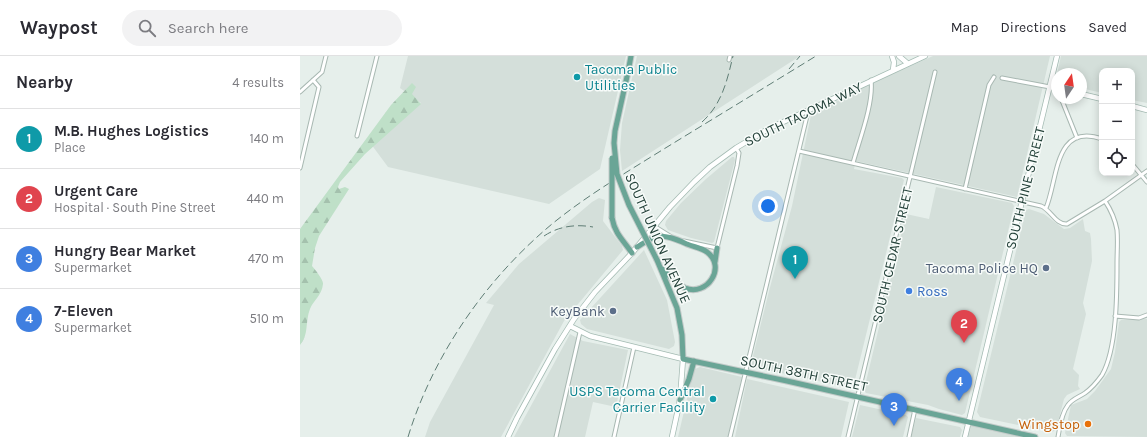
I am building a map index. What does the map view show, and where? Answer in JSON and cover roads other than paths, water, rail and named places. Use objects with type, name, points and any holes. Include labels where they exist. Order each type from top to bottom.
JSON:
[{"type":"main road","name":"SOUTH UNION AVENUE","points":[[631,56],[618,116],[614,143],[617,174],[622,189],[660,266],[677,308],[682,335],[683,359]]},
{"type":"main road","points":[[892,56],[894,62],[893,70]]},
{"type":"main road","points":[[899,56],[907,63]]},
{"type":"main road","name":"SOUTH TACOMA WAY","points":[[508,437],[555,349],[593,294],[637,247],[694,182],[736,148],[768,129],[907,63],[925,56]]},
{"type":"main road","name":"SOUTH PINE STREET","points":[[965,437],[1057,56]]},
{"type":"main road","points":[[1087,95],[1099,98]]},
{"type":"main road","points":[[1135,107],[1147,110]]},
{"type":"main road","points":[[614,143],[611,180],[612,218],[618,236],[632,252]]},
{"type":"main road","points":[[637,247],[654,237],[660,236],[675,239],[707,252],[715,264]]},
{"type":"main road","points":[[660,266],[682,286],[697,290],[710,282],[715,273],[716,248]]},
{"type":"main road","name":"SOUTH 38TH STREET","points":[[570,326],[590,336],[683,359],[915,409],[969,423],[1035,437]]},
{"type":"main road","points":[[672,437],[680,400],[683,359]]},
{"type":"main road","points":[[680,400],[689,379],[694,361]]},
{"type":"street","points":[[300,92],[322,72],[326,56]]},
{"type":"street","points":[[357,136],[376,56]]},
{"type":"street","points":[[729,60],[730,56]]},
{"type":"street","name":"SOUTH CEDAR STREET","points":[[848,437],[934,72]]},
{"type":"street","points":[[965,189],[989,85],[994,77]]},
{"type":"street","points":[[1002,78],[1050,86]]},
{"type":"street","points":[[300,168],[319,88],[313,80]]},
{"type":"street","points":[[853,163],[869,104],[872,87],[871,80]]},
{"type":"street","points":[[1063,104],[1076,138]]},
{"type":"street","points":[[730,437],[799,151],[807,116],[806,111]]},
{"type":"street","points":[[1046,208],[1061,153],[1065,146],[1076,138],[1088,136],[1099,138]]},
{"type":"street","points":[[654,226],[675,239],[716,248],[737,166],[739,153],[736,148]]},
{"type":"street","points":[[799,151],[1046,208],[1059,222],[1063,224],[1067,224],[1105,201],[1147,171]]},
{"type":"street","points":[[1135,168],[1147,182]]},
{"type":"street","points":[[1058,437],[1063,414],[1068,404],[1095,384],[1104,371],[1111,348],[1115,316],[1117,278],[1117,229],[1112,212],[1105,201]]},
{"type":"street","points":[[1115,316],[1139,318],[1147,315]]},
{"type":"street","points":[[556,437],[580,332]]},
{"type":"street","points":[[614,437],[634,347]]},
{"type":"street","points":[[908,437],[915,409]]},
{"type":"railway","points":[[702,122],[714,108],[723,92],[733,56]]},
{"type":"railway","points":[[789,69],[800,56]]},
{"type":"railway","points":[[408,437],[432,377],[447,348],[484,294],[505,269],[528,246],[552,224],[604,186],[816,56]]},
{"type":"railway","points":[[544,236],[562,228],[580,226],[593,227]]},
{"type":"place","name":"Tacoma Public Utilities","points":[[577,77]]},
{"type":"place","name":"Tacoma Police HQ","points":[[1046,268]]},
{"type":"place","name":"M.B. Hughes Logistics","points":[[795,279]]},
{"type":"place","name":"Ross","points":[[909,291]]},
{"type":"place","name":"KeyBank","points":[[613,311]]},
{"type":"place","name":"Urgent Care","points":[[964,343]]},
{"type":"place","name":"USPS Tacoma Central Carrier Facility","points":[[713,399]]},
{"type":"place","name":"7-Eleven","points":[[959,401]]},
{"type":"place","name":"Wingstop","points":[[1088,424]]},
{"type":"place","name":"Hungry Bear Market","points":[[894,426]]}]
